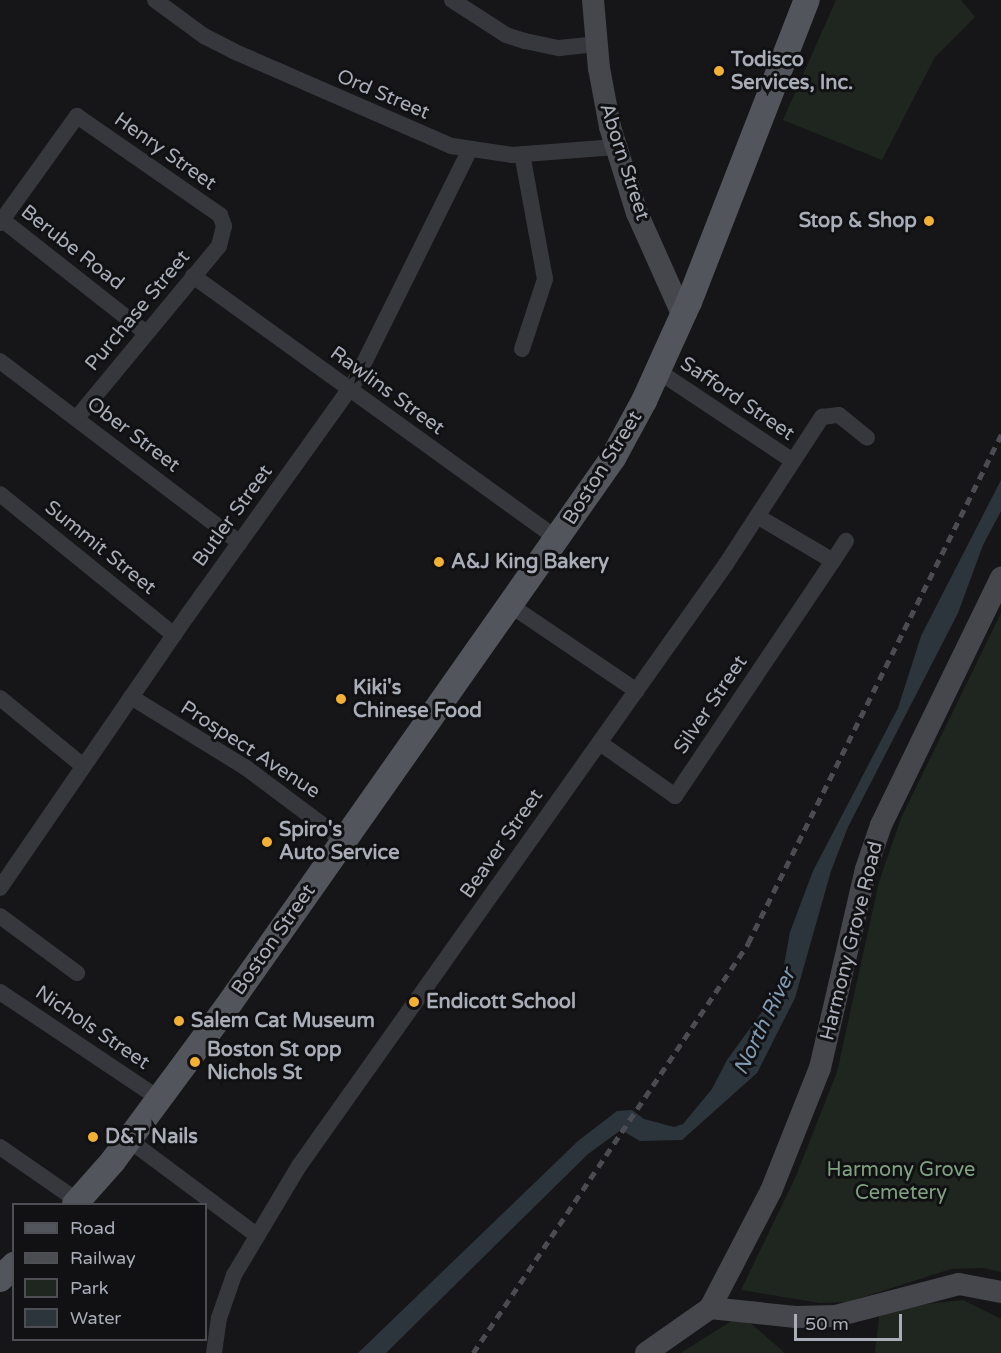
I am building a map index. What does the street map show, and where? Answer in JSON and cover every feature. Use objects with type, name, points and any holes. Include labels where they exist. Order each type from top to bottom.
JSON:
[{"type":"main road","name":"Boston Street","points":[[76,1203],[160,1099],[558,539],[613,458],[658,371],[683,316],[807,0]]},
{"type":"main road","points":[[0,1279],[12,1267]]},
{"type":"street","name":"Ord Street","points":[[155,0],[204,36],[233,51],[397,125],[469,151],[522,154],[616,147]]},
{"type":"street","points":[[452,0],[507,35],[525,41],[559,48],[596,44]]},
{"type":"street","name":"Aborn Street","points":[[593,0],[603,96],[616,147],[637,213],[683,316]]},
{"type":"street","name":"Henry Street","points":[[1,220],[77,116],[220,215],[224,226]]},
{"type":"street","name":"Butler Street","points":[[0,886],[174,635],[349,390],[388,318],[469,151]]},
{"type":"street","points":[[522,154],[545,279],[522,349]]},
{"type":"street","name":"Berube Road","points":[[1,220],[145,332]]},
{"type":"street","name":"Purchase Street","points":[[76,419],[145,332],[219,246],[224,226]]},
{"type":"street","name":"Rawlins Street","points":[[193,276],[558,539]]},
{"type":"street","name":"Ober Street","points":[[0,361],[240,543]]},
{"type":"street","name":"Safford Street","points":[[658,371],[793,461]]},
{"type":"street","name":"Beaver Street","points":[[214,1353],[224,1298],[255,1234],[299,1166],[637,691],[822,417],[839,415],[867,438]]},
{"type":"street","name":"Summit Street","points":[[0,494],[174,635]]},
{"type":"street","points":[[757,516],[833,561]]},
{"type":"street","name":"Silver Street","points":[[600,743],[675,796],[846,541]]},
{"type":"street","name":"Harmony Grove Road","points":[[710,1308],[771,1191],[807,1106],[828,1038],[864,877],[881,825],[1001,578]]},
{"type":"street","points":[[510,605],[637,691]]},
{"type":"street","name":"Prospect Avenue","points":[[131,697],[245,767],[344,841]]},
{"type":"street","points":[[0,698],[83,766]]},
{"type":"street","points":[[0,916],[77,973]]},
{"type":"street","name":"Nichols Street","points":[[0,992],[160,1099]]},
{"type":"street","points":[[129,1140],[255,1234]]},
{"type":"street","points":[[0,1148],[76,1203]]},
{"type":"street","points":[[650,1352],[710,1308],[796,1317],[836,1316],[959,1284],[1001,1292]]},
{"type":"green space","points":[[836,0],[961,0],[975,17],[935,57],[882,160],[783,120]]},
{"type":"green space","name":"Harmony Grove Cemetery","points":[[1001,613],[1001,1272],[983,1268],[951,1269],[848,1302],[820,1303],[741,1290],[796,1176],[837,1072],[879,882],[901,818]]},
{"type":"green space","points":[[963,1300],[1001,1319],[1001,1353],[875,1353],[880,1309]]},
{"type":"green space","points":[[741,1315],[785,1353],[682,1353],[682,1352]]},
{"type":"water","name":"North River","points":[[1001,480],[1001,511],[983,545],[958,613],[848,827],[831,871],[795,998],[757,1073],[682,1140],[640,1141],[621,1130],[588,1154],[386,1353],[358,1353],[578,1141],[617,1111],[632,1110],[644,1119],[674,1127],[683,1124],[712,1089],[727,1060],[780,987],[790,932],[813,871],[898,708],[921,636]]},
{"type":"railway","points":[[473,1353],[748,943],[1001,435]]},
{"type":"place","name":"Todisco Services, Inc.","points":[[719,71]]},
{"type":"place","name":"Stop & Shop","points":[[929,221]]},
{"type":"place","name":"A&J King Bakery","points":[[439,562]]},
{"type":"place","name":"Kiki's Chinese Food","points":[[341,699]]},
{"type":"place","name":"Spiro's Auto Service","points":[[267,842]]},
{"type":"place","name":"Endicott School","points":[[414,1002]]},
{"type":"place","name":"Salem Cat Museum","points":[[179,1021]]},
{"type":"place","name":"Boston St opp Nichols St","points":[[195,1062]]},
{"type":"place","name":"D&T Nails","points":[[93,1137]]}]
